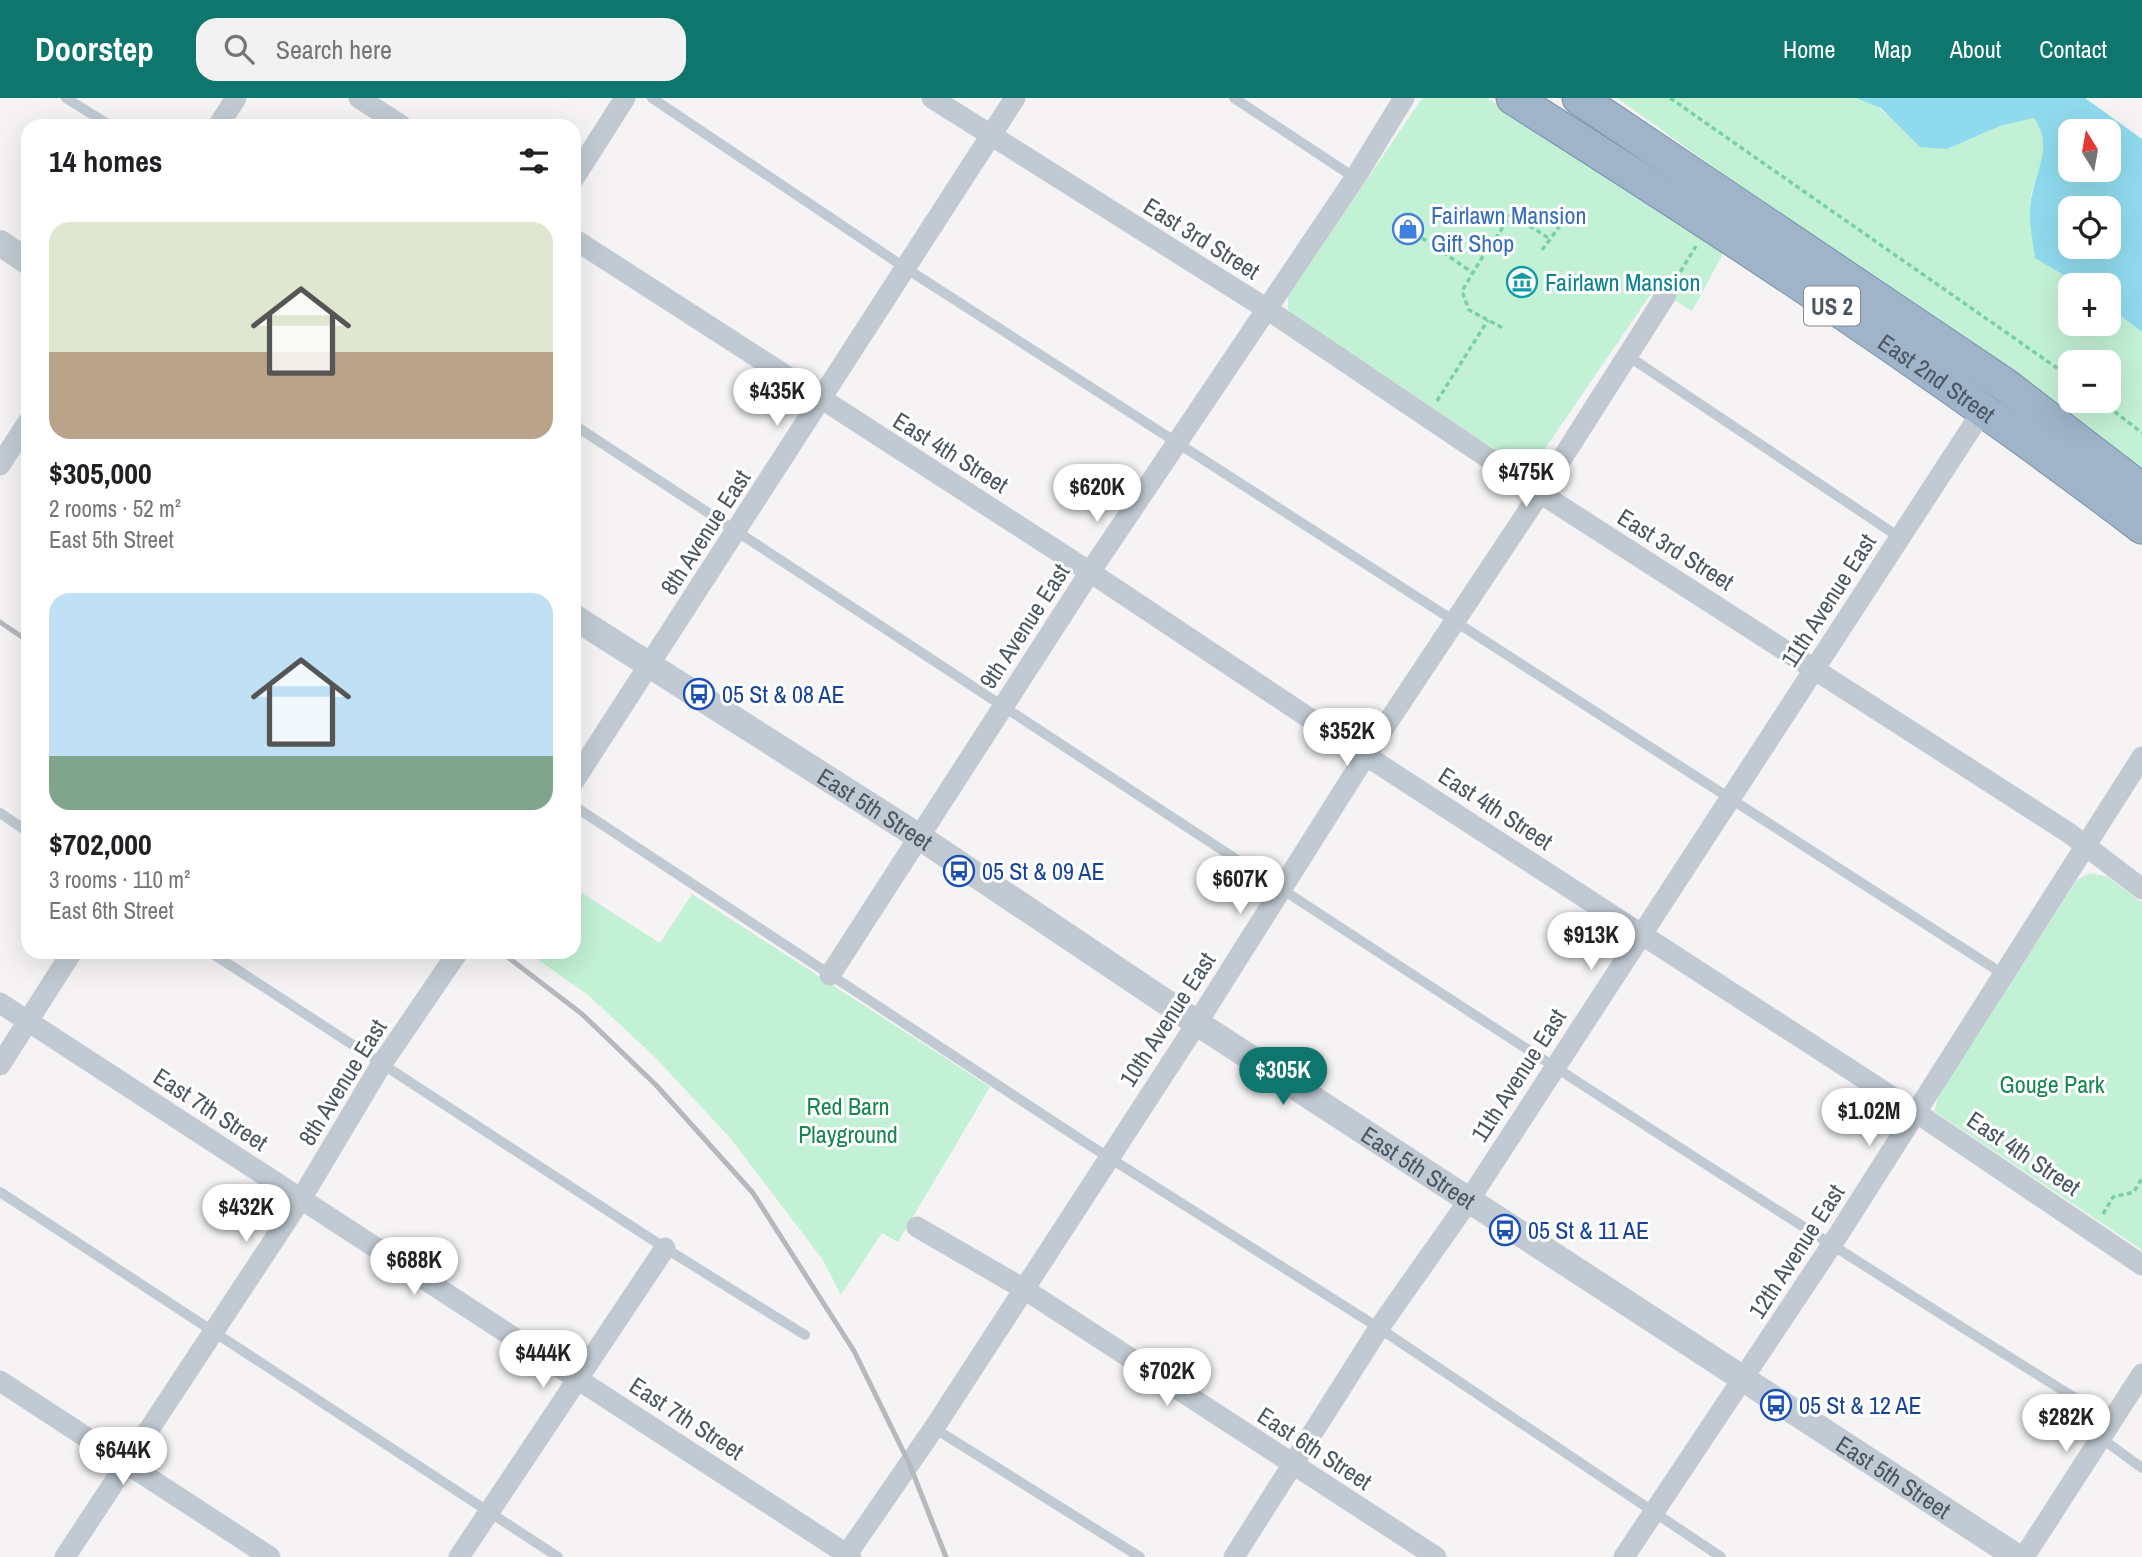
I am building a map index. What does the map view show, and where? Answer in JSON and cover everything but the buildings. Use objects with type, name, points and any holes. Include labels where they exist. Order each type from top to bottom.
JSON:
[{"type":"highway","name":"East 2nd Street","points":[[1513,98],[1709,223],[1983,410],[2142,527]]},
{"type":"highway","name":"East 2nd Street","points":[[1579,98],[2004,384],[2142,490]]},
{"type":"street","points":[[222,119],[236,98]]},
{"type":"street","points":[[359,98],[391,119]]},
{"type":"street","points":[[581,167],[625,98]]},
{"type":"street","name":"East 3rd Street","points":[[932,98],[1267,309],[1540,494],[1815,668],[2085,844],[2142,889]]},
{"type":"street","name":"8th Avenue East","points":[[581,771],[1015,98]]},
{"type":"street","name":"9th Avenue East","points":[[830,975],[1090,572],[1405,98]]},
{"type":"street","points":[[0,243],[21,257]]},
{"type":"street","name":"East 4th Street","points":[[581,244],[1090,572],[1917,1113],[2142,1265]]},
{"type":"street","name":"10th Avenue East","points":[[848,1556],[1197,1023],[1366,755],[1540,494],[1666,295]]},
{"type":"street","name":"11th Avenue East","points":[[1234,1557],[1379,1328],[1469,1200],[1983,410]]},
{"type":"street","points":[[0,465],[21,445]]},
{"type":"street","name":"East 5th Street","points":[[581,622],[918,836],[1197,1023],[2018,1557]]},
{"type":"street","name":"12th Avenue East","points":[[1624,1557],[1831,1246],[2142,757]]},
{"type":"street","points":[[0,1065],[68,959]]},
{"type":"street","name":"8th Avenue East","points":[[65,1557],[301,1199],[381,1065],[453,959]]},
{"type":"street","name":"East 7th Street","points":[[0,1003],[848,1556]]},
{"type":"street","name":"East 6th Street","points":[[917,1227],[1024,1289],[1436,1557]]},
{"type":"street","points":[[458,1557],[576,1377],[665,1248]]},
{"type":"street","points":[[2024,1557],[2142,1374]]},
{"type":"street","points":[[0,1381],[270,1557]]},
{"type":"lane","points":[[66,98],[100,119]]},
{"type":"lane","points":[[652,98],[907,269],[1175,443],[2003,975]]},
{"type":"lane","points":[[1234,98],[1354,178]]},
{"type":"lane","points":[[1628,356],[1899,537]]},
{"type":"lane","points":[[581,430],[1280,891],[1831,1246],[2106,1430],[2142,1468]]},
{"type":"lane","points":[[581,811],[1108,1157],[1379,1328],[1721,1557]]},
{"type":"lane","points":[[0,813],[21,827]]},
{"type":"lane","points":[[221,959],[665,1248],[805,1335]]},
{"type":"lane","points":[[0,1192],[558,1557]]},
{"type":"lane","points":[[934,1428],[1140,1557]]},
{"type":"path","points":[[1670,98],[2058,369]]},
{"type":"path","points":[[1491,246],[1511,214],[1550,239]]},
{"type":"path","points":[[1542,250],[1565,219]]},
{"type":"path","points":[[1422,238],[1473,273]]},
{"type":"path","points":[[1666,295],[1699,242]]},
{"type":"path","points":[[1483,256],[1462,291],[1469,310],[1503,328]]},
{"type":"path","points":[[1427,417],[1488,320]]},
{"type":"path","points":[[2116,413],[2142,433]]},
{"type":"path","points":[[2093,1231],[2113,1197],[2134,1192],[2142,1178]]},
{"type":"green space","points":[[1422,98],[1487,98],[1724,252],[1692,311],[1655,288],[1529,472],[1294,317],[1288,309],[1288,296]]},
{"type":"green space","points":[[1617,98],[1856,98],[1873,103],[1894,120],[1947,149],[2000,126],[2034,118],[2041,131],[2044,154],[2033,186],[2030,209],[2040,247],[2050,267],[2060,273],[2058,336],[2121,336],[2121,316],[2142,332],[2142,474]]},
{"type":"green space","name":"Gouge Park","points":[[2090,873],[2108,877],[2142,903],[2142,1250],[1934,1111],[1940,1092],[2077,880]]},
{"type":"green space","name":"Red Barn Playground","points":[[581,892],[660,943],[692,894],[990,1087],[898,1242],[882,1233],[841,1295],[823,1260],[731,1139],[654,1056],[588,995],[537,959],[581,959]]},
{"type":"water","points":[[1856,98],[2085,98],[2114,119],[2058,119],[2058,182],[2121,182],[2121,124],[2142,139],[2142,332],[2121,316],[2121,273],[2060,273],[2035,258],[2030,208],[2041,162],[2043,140],[2034,118],[2000,126],[1947,149],[1920,147],[1881,108]]},
{"type":"railway","points":[[0,622],[21,636]]},
{"type":"railway","points":[[510,959],[582,1014],[656,1085],[753,1193],[854,1351],[909,1463],[946,1557]]},
{"type":"place","name":"Fairlawn Mansion Gift Shop","points":[[1408,229]]},
{"type":"place","name":"Fairlawn Mansion","points":[[1522,282]]},
{"type":"place","name":"05 St & 08 AE","points":[[699,694]]},
{"type":"place","name":"05 St & 09 AE","points":[[959,871]]},
{"type":"place","name":"05 St & 11 AE","points":[[1505,1230]]},
{"type":"place","name":"05 St & 12 AE","points":[[1776,1405]]}]
